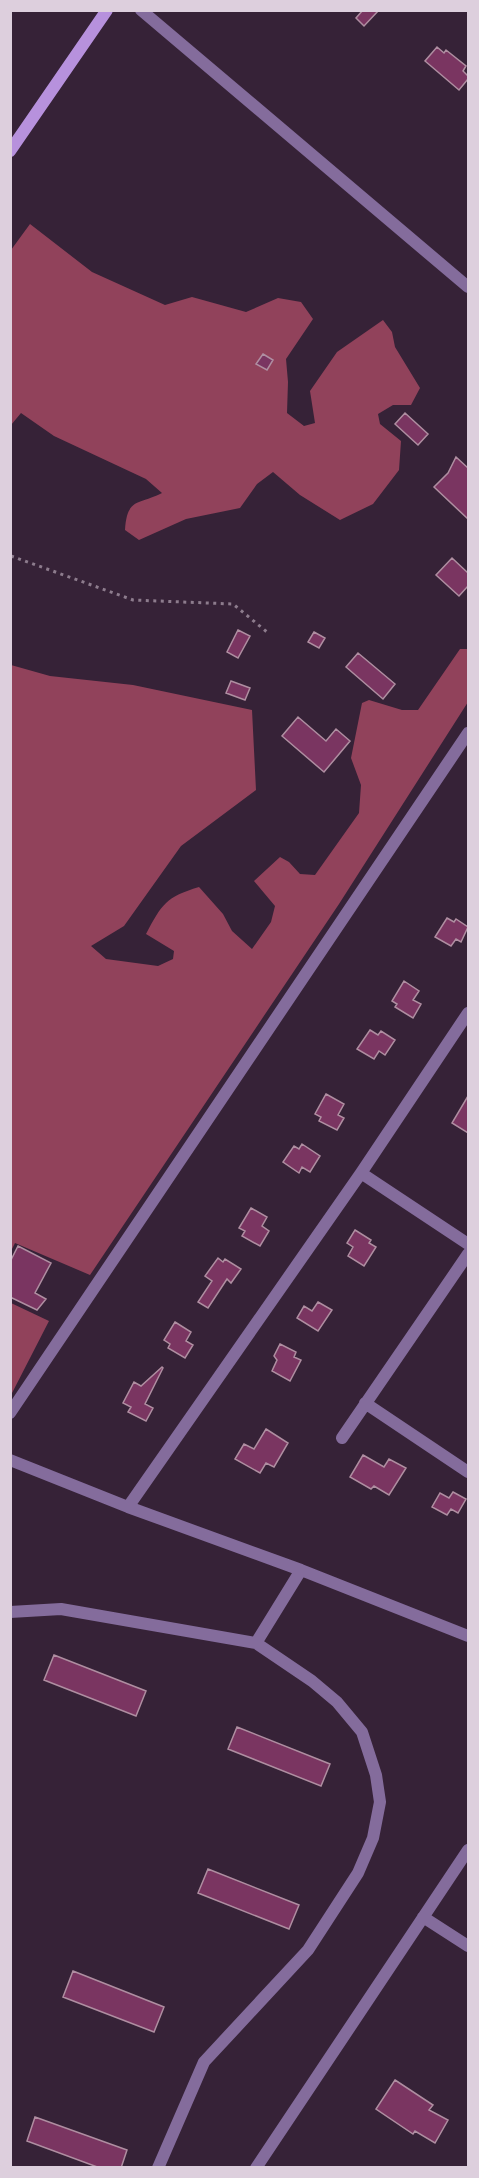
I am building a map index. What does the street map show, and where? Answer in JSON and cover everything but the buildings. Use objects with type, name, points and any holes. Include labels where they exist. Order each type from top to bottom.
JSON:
[{"type":"street","points":[[10,151],[107,10]]},
{"type":"street","points":[[141,10],[468,287]]},
{"type":"street","points":[[10,1413],[468,733]]},
{"type":"street","points":[[128,1507],[361,1173],[468,1013]]},
{"type":"street","points":[[361,1173],[468,1244]]},
{"type":"street","points":[[342,1438],[468,1254]]},
{"type":"street","points":[[365,1404],[468,1472]]},
{"type":"street","points":[[10,1460],[468,1636]]},
{"type":"street","points":[[256,1643],[301,1570]]},
{"type":"street","points":[[10,1612],[61,1609],[256,1643],[337,1702],[362,1732],[376,1775],[380,1802],[372,1838],[358,1873],[308,1950],[204,2062],[158,2168]]},
{"type":"street","points":[[256,2168],[468,1850]]},
{"type":"street","points":[[423,1917],[468,1946]]},
{"type":"path","points":[[11,556],[133,600],[233,604],[267,632]]},
{"type":"shaded area","points":[[30,224],[92,272],[165,305],[192,297],[246,312],[278,298],[301,302],[313,319],[286,359],[287,413],[304,426],[315,423],[310,391],[337,352],[383,320],[392,332],[395,347],[420,388],[411,405],[393,405],[378,414],[380,424],[401,441],[399,470],[373,504],[340,520],[300,495],[273,472],[257,484],[240,508],[186,519],[139,540],[125,530],[128,512],[136,504],[162,493],[146,479],[54,436],[21,413],[11,425],[11,250]]},
{"type":"shaded area","points":[[460,649],[468,649],[468,702],[339,904],[90,1275],[15,1243],[11,1251],[11,665],[50,676],[133,685],[252,710],[256,790],[181,846],[124,926],[91,946],[106,959],[158,966],[173,959],[174,951],[146,934],[156,915],[166,903],[179,894],[199,887],[223,914],[232,931],[252,949],[271,922],[275,906],[254,881],[280,857],[289,862],[300,874],[315,875],[359,813],[361,785],[351,758],[362,703],[369,700],[402,710],[418,710]]},
{"type":"shaded area","points":[[11,1303],[49,1321],[11,1395]]}]
